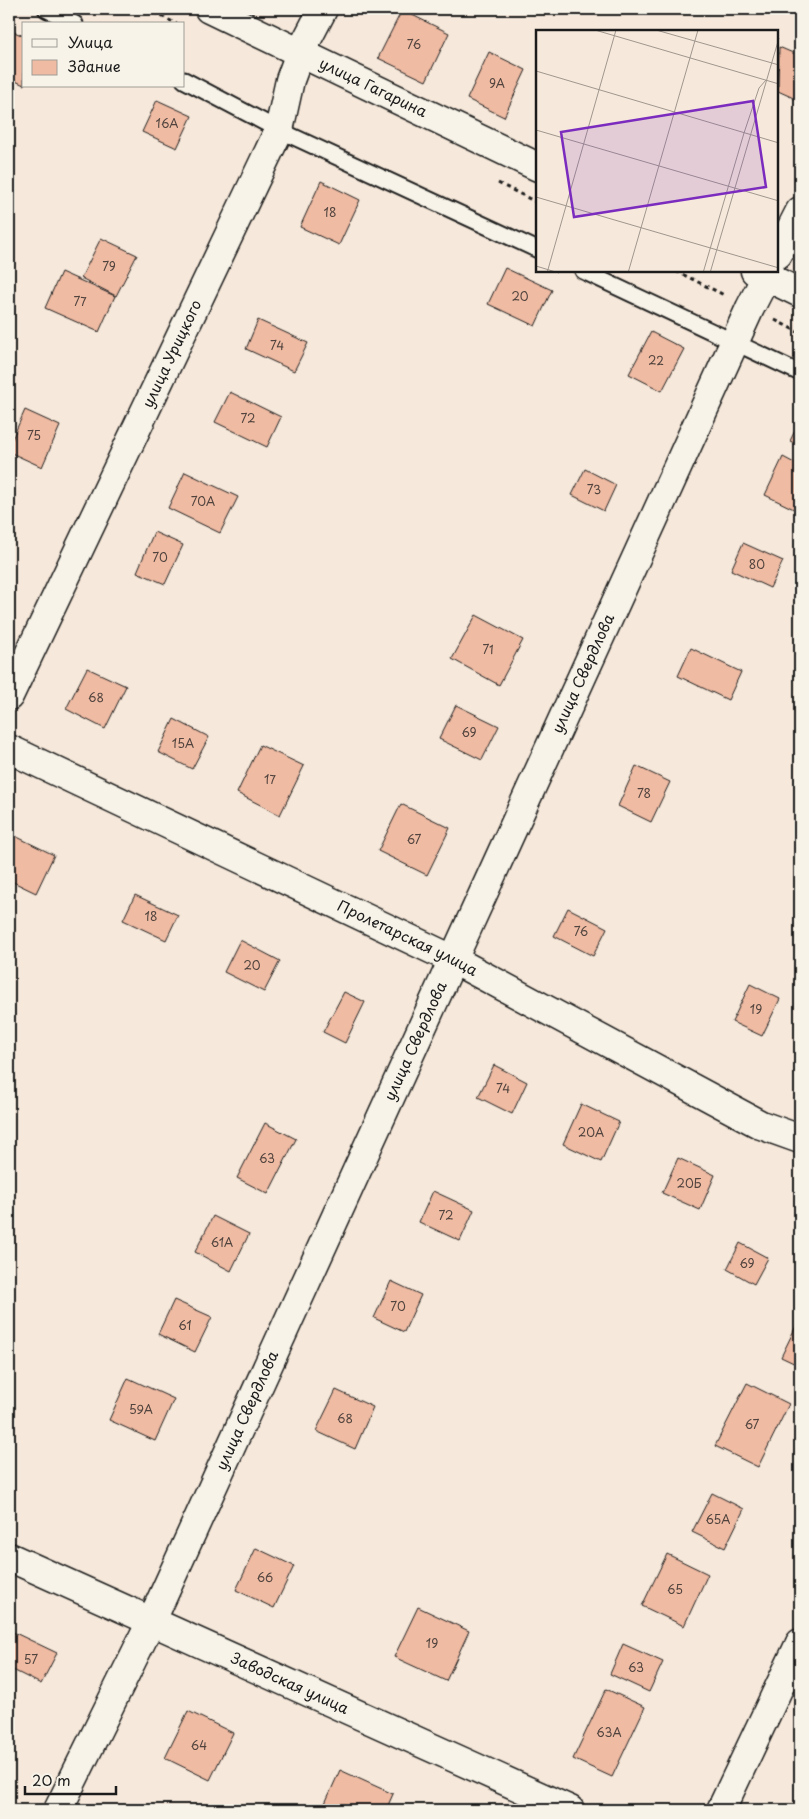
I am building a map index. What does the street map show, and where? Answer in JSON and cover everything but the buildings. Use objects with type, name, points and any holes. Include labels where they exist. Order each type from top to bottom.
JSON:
[{"type":"street","name":"улица Гагарина","points":[[209,9],[536,166]]},
{"type":"street","name":"улица Урицкого","points":[[9,696],[279,130],[290,80],[300,53],[323,9]]},
{"type":"street","name":"улица Свердлова","points":[[779,247],[800,211]]},
{"type":"street","name":"улица Свердлова","points":[[58,1810],[152,1620],[765,272]]},
{"type":"street","points":[[772,272],[800,293]]},
{"type":"street","name":"Пролетарская улица","points":[[9,748],[452,959],[761,1125],[800,1139]]},
{"type":"street","name":"Заводская улица","points":[[9,1557],[570,1810]]},
{"type":"street","points":[[721,1810],[800,1643]]},
{"type":"lane","points":[[46,9],[71,22]]},
{"type":"lane","points":[[185,81],[279,130],[536,249]]},
{"type":"lane","points":[[585,272],[800,373]]},
{"type":"path","points":[[147,9],[173,22]]}]
